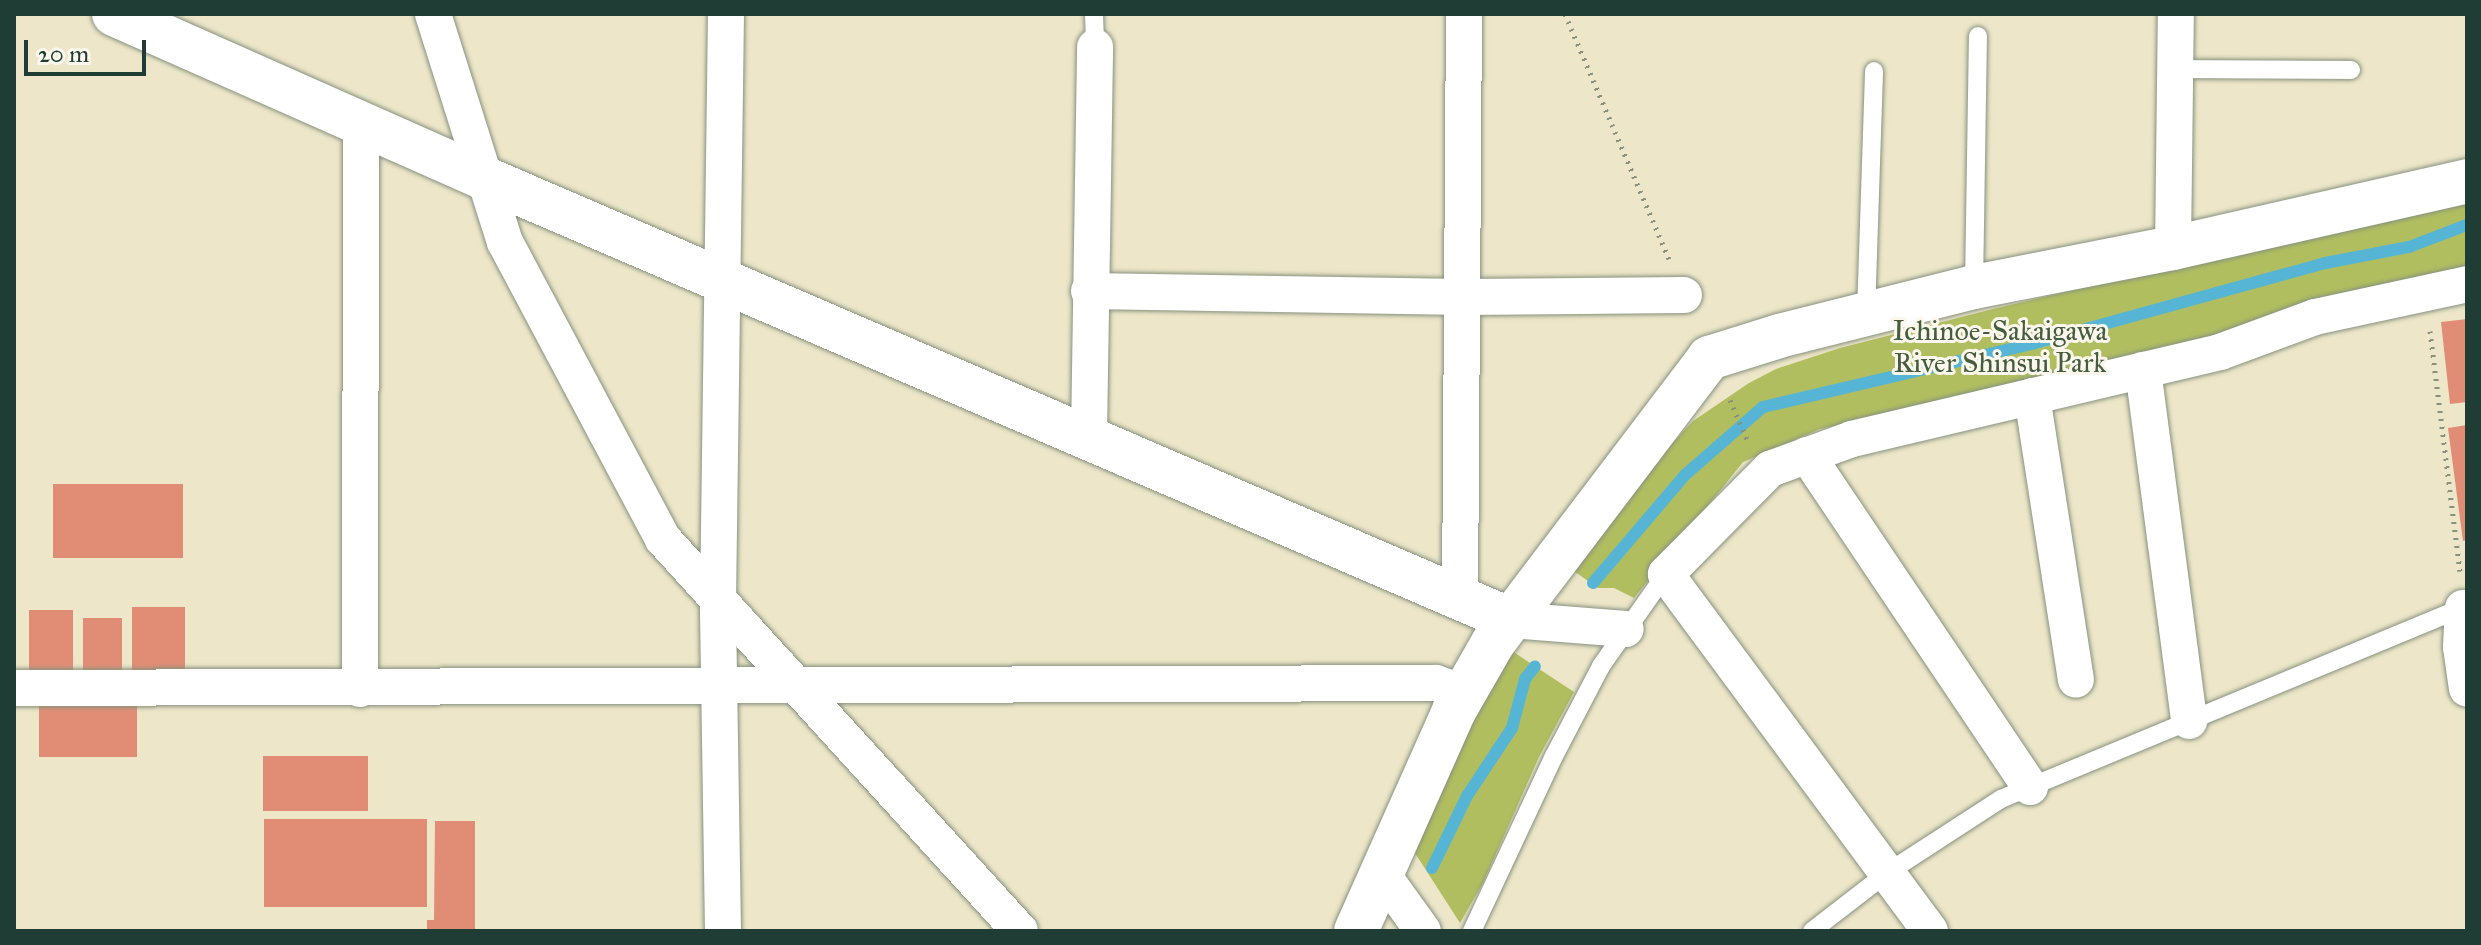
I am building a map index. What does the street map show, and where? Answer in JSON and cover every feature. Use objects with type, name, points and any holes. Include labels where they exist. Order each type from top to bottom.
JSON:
[{"type":"street","points":[[114,14],[484,178],[1511,620],[1626,629]]},
{"type":"street","points":[[433,14],[505,242],[663,539],[1020,931]]},
{"type":"street","points":[[723,931],[718,602],[726,14]]},
{"type":"street","points":[[1460,598],[1464,14]]},
{"type":"street","points":[[2173,248],[2176,14]]},
{"type":"street","points":[[1089,436],[1095,31]]},
{"type":"street","points":[[360,689],[361,121]]},
{"type":"street","points":[[1356,931],[1464,693],[1511,620],[1718,377],[1779,336],[1974,287],[2173,248],[2467,181]]},
{"type":"street","points":[[1930,931],[1666,574],[1770,469],[1807,455],[1852,439],[2220,352],[2315,317],[2467,284]]},
{"type":"street","points":[[1089,291],[1464,297],[1684,295]]},
{"type":"street","points":[[2143,370],[2189,721]]},
{"type":"street","points":[[2032,396],[2076,680]]},
{"type":"street","points":[[1807,455],[2030,787]]},
{"type":"street","points":[[2465,607],[2461,647],[2467,689]]},
{"type":"street","points":[[14,688],[801,688],[1436,683],[1464,693]]},
{"type":"street","points":[[1382,874],[1423,931]]},
{"type":"lane","points":[[1974,287],[1978,36]]},
{"type":"lane","points":[[2176,69],[2351,70]]},
{"type":"lane","points":[[1866,314],[1874,71]]},
{"type":"lane","points":[[1472,931],[1553,758],[1601,666],[1666,574]]},
{"type":"lane","points":[[1812,931],[1887,873],[2001,799],[2465,607]]},
{"type":"path","points":[[1565,14],[1684,295]]},
{"type":"path","points":[[2426,294],[2465,607]]},
{"type":"path","points":[[1718,377],[1752,451]]},
{"type":"green space","name":"Ichinoe-Sakaigawa River Shinsui Park","points":[[2467,198],[2467,269],[2284,310],[2214,336],[1820,429],[1743,462],[1634,598],[1614,588],[1598,588],[1571,569],[1647,471],[1693,421],[1749,383],[1776,369],[1840,348],[1993,309]]},
{"type":"green space","points":[[1512,651],[1574,692],[1539,757],[1483,883],[1460,923],[1413,850],[1456,751]]},
{"type":"building","points":[[2467,319],[2467,402],[2450,404],[2441,322]]},
{"type":"building","points":[[2467,425],[2467,540],[2463,541],[2448,428]]},
{"type":"building","points":[[53,484],[183,484],[183,558],[53,558]]},
{"type":"building","points":[[132,607],[185,607],[185,674],[132,674]]},
{"type":"building","points":[[29,610],[73,610],[73,677],[29,677]]},
{"type":"building","points":[[83,618],[122,618],[122,678],[83,678]]},
{"type":"building","points":[[39,705],[137,705],[137,757],[39,757]]},
{"type":"building","points":[[263,756],[368,756],[368,811],[263,811]]},
{"type":"building","points":[[264,819],[427,819],[427,907],[264,907]]},
{"type":"building","points":[[435,821],[475,821],[475,931],[427,931],[427,920],[434,920]]},
{"type":"waterway","points":[[1593,583],[1685,475],[1763,407],[2035,343],[2325,263],[2409,247],[2467,225]]},
{"type":"waterway","points":[[1432,868],[1467,796],[1512,728],[1525,679],[1535,666]]}]
